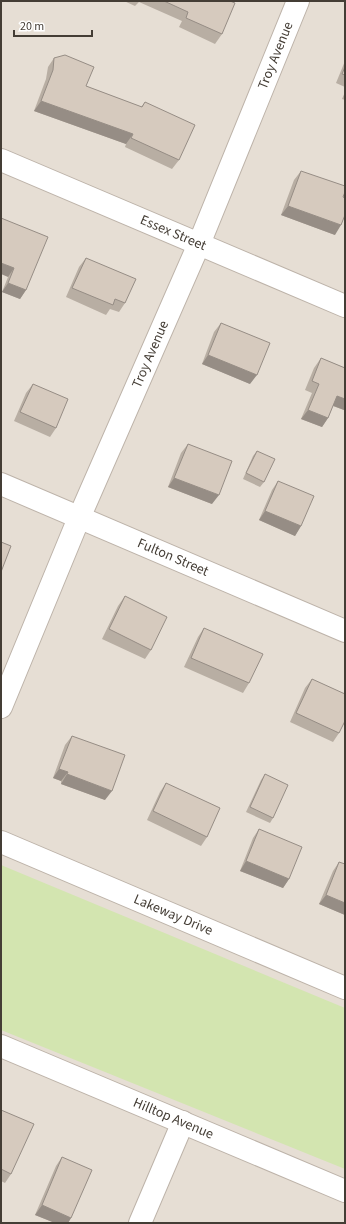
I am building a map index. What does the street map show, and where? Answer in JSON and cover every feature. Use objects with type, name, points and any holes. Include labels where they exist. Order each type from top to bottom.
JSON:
[{"type":"street","name":"Troy Avenue","points":[[1,706],[80,518],[199,244],[298,1]]},
{"type":"street","name":"Essex Street","points":[[1,160],[345,306]]},
{"type":"street","name":"Fulton Street","points":[[1,484],[345,631]]},
{"type":"street","name":"Lakeway Drive","points":[[1,842],[345,988]]},
{"type":"street","name":"Hilltop Avenue","points":[[1,1046],[345,1191]]},
{"type":"street","points":[[140,1223],[183,1122]]},
{"type":"shaded area","points":[[1,1],[345,1],[345,1025],[1,878]]},
{"type":"shaded area","points":[[1,1021],[345,1167],[345,1223],[1,1223]]},
{"type":"green space","points":[[1,865],[345,1008],[345,1169],[1,1030]]},
{"type":"building","points":[[164,1],[230,1],[235,3],[222,34],[186,18],[188,12]]},
{"type":"building","points":[[65,55],[94,67],[86,86],[142,107],[145,102],[195,125],[179,160],[131,138],[133,134],[41,101],[53,70],[54,58]]},
{"type":"building","points":[[345,67],[345,75],[342,74]]},
{"type":"building","points":[[301,171],[345,186],[343,197],[345,198],[345,215],[341,225],[288,206]]},
{"type":"building","points":[[1,218],[48,237],[26,290],[8,283],[14,268],[1,263]]},
{"type":"building","points":[[86,258],[136,279],[125,303],[115,299],[113,305],[72,288]]},
{"type":"building","points":[[221,323],[270,343],[257,375],[208,355]]},
{"type":"building","points":[[321,358],[345,368],[345,399],[337,396],[328,418],[308,410],[319,384],[312,381]]},
{"type":"building","points":[[33,384],[68,399],[56,428],[20,412]]},
{"type":"building","points":[[188,444],[232,461],[219,495],[174,478]]},
{"type":"building","points":[[257,451],[275,459],[264,482],[246,473]]},
{"type":"building","points":[[278,481],[314,496],[301,526],[265,511]]},
{"type":"building","points":[[1,542],[11,546],[1,572]]},
{"type":"building","points":[[125,596],[167,617],[151,650],[109,629]]},
{"type":"building","points":[[204,628],[263,654],[249,683],[191,658]]},
{"type":"building","points":[[312,679],[345,694],[345,721],[339,733],[296,713]]},
{"type":"building","points":[[72,736],[125,755],[112,791],[67,774],[68,772],[59,769]]},
{"type":"building","points":[[265,774],[288,785],[273,818],[250,807]]},
{"type":"building","points":[[166,783],[220,808],[207,837],[153,811]]},
{"type":"building","points":[[259,829],[302,847],[289,879],[246,861]]},
{"type":"building","points":[[339,862],[345,864],[345,903],[326,895]]},
{"type":"building","points":[[1,1110],[34,1124],[11,1174],[1,1169]]},
{"type":"building","points":[[62,1157],[92,1170],[71,1218],[42,1205]]}]
